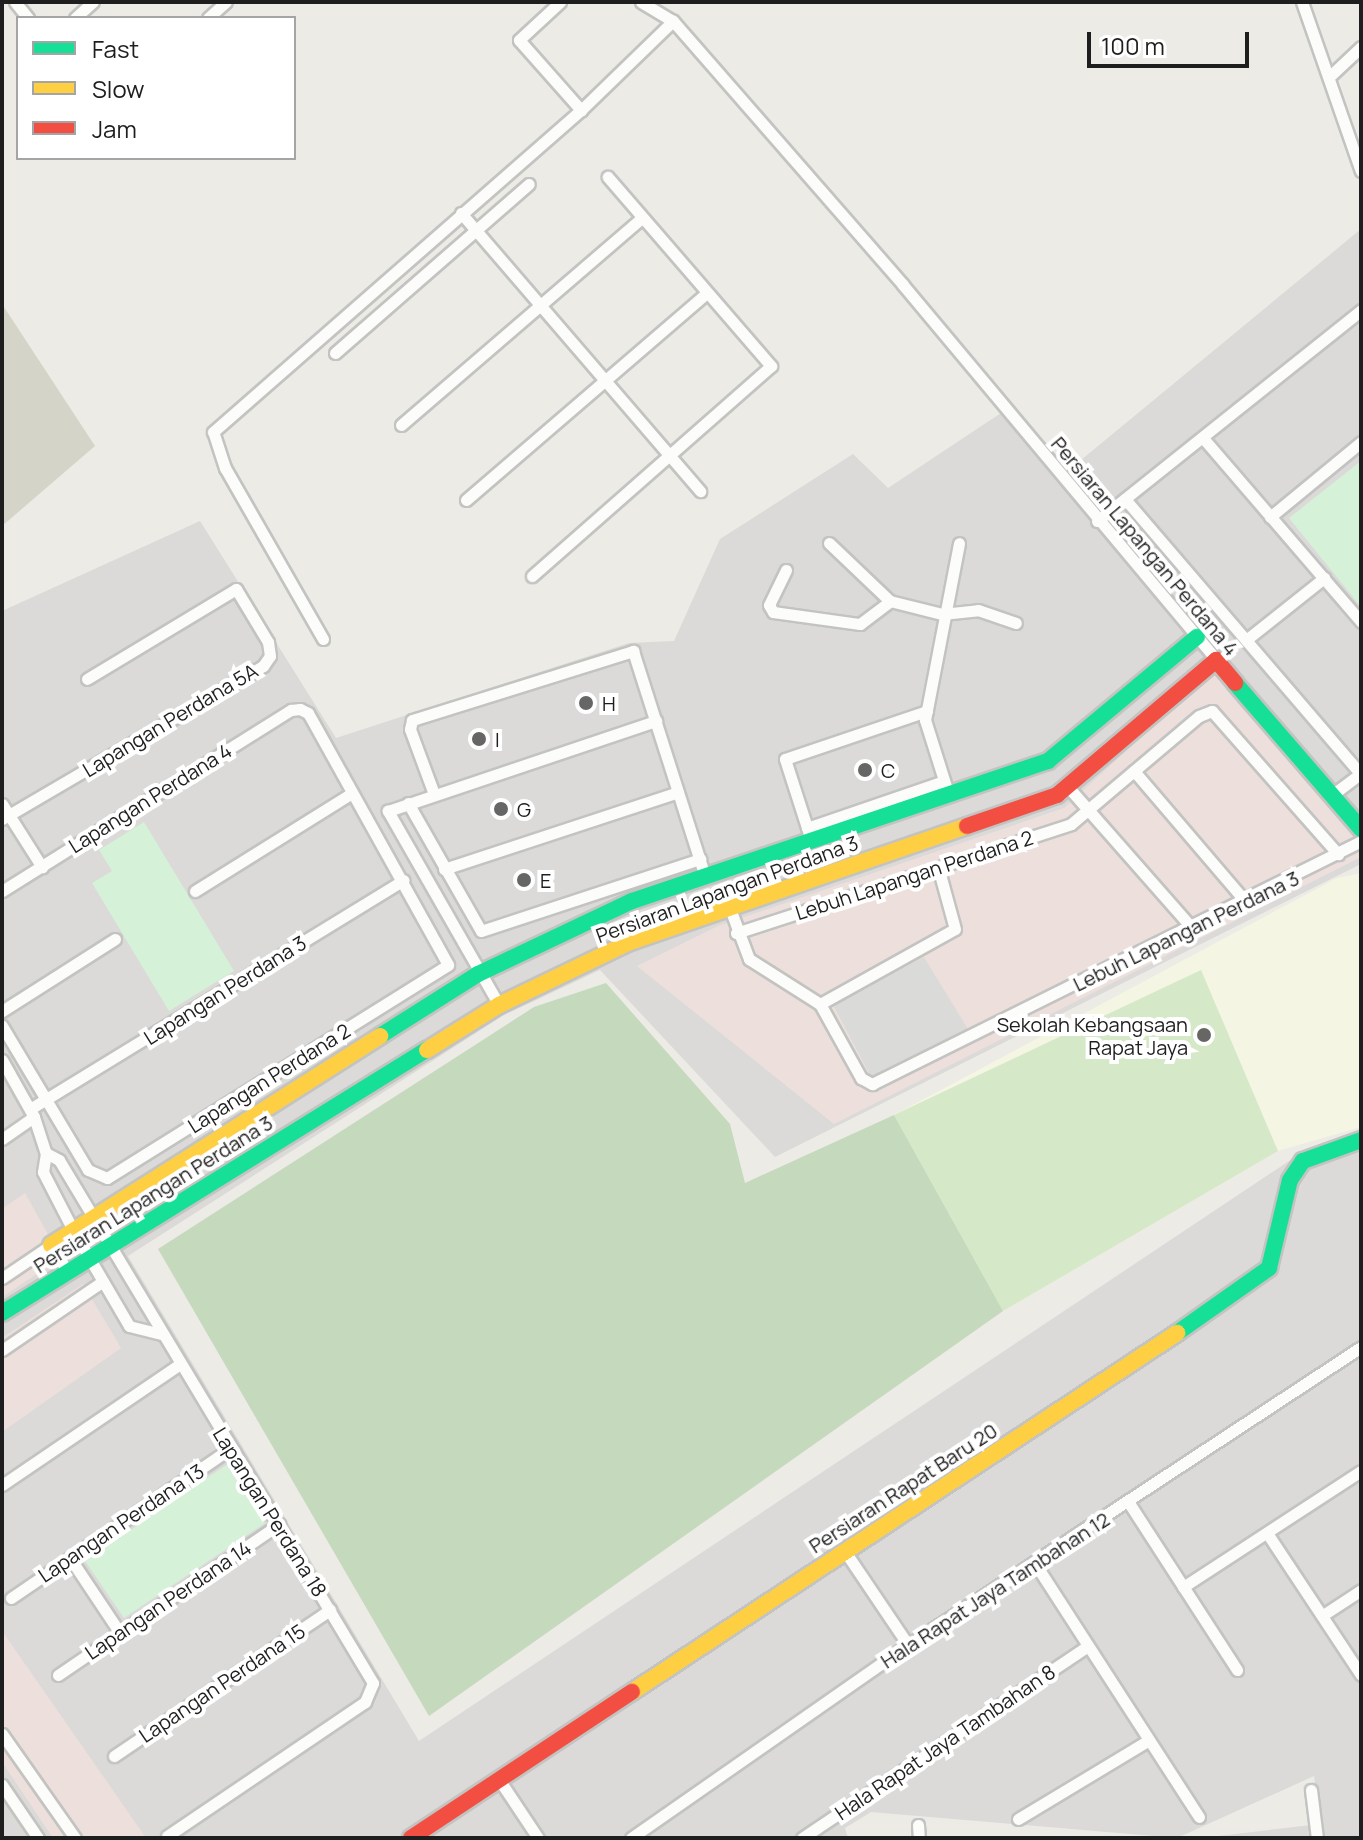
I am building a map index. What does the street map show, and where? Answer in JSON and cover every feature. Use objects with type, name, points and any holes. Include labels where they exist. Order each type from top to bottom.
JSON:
[{"type":"street","points":[[77,16],[93,2]]},
{"type":"street","points":[[210,16],[226,2]]},
{"type":"street","points":[[560,2],[519,40],[581,110]]},
{"type":"street","name":"Persiaran Lapangan Perdana 4","points":[[641,2],[673,21],[903,285],[1097,521],[1361,829]]},
{"type":"street","points":[[1302,2],[1361,171]]},
{"type":"street","points":[[323,639],[225,468],[213,432],[581,110],[673,21]]},
{"type":"street","points":[[1329,77],[1361,47]]},
{"type":"street","points":[[532,576],[771,366],[608,177]]},
{"type":"street","points":[[335,353],[529,184]]},
{"type":"street","points":[[461,213],[700,491]]},
{"type":"street","points":[[401,425],[642,218]]},
{"type":"street","points":[[466,500],[707,293]]},
{"type":"street","points":[[1097,521],[1361,310]]},
{"type":"street","points":[[1203,438],[1361,622]]},
{"type":"street","points":[[1270,517],[1361,442]]},
{"type":"street","points":[[1125,499],[1361,773],[1332,795]]},
{"type":"street","points":[[829,543],[890,601],[942,614],[978,610],[1016,623]]},
{"type":"street","points":[[946,788],[927,711],[942,614],[959,543]]},
{"type":"street","points":[[786,570],[769,605],[773,612],[860,624],[890,601]]},
{"type":"street","points":[[1246,640],[1324,578]]},
{"type":"street","name":"Lapangan Perdana 5A","points":[[6,817],[263,666],[270,656],[268,642],[236,589],[87,679]]},
{"type":"street","name":"Persiaran Lapangan Perdana 3","points":[[51,1245],[478,974],[632,901],[705,877],[809,834],[946,788],[1048,761],[1197,637]]},
{"type":"street","points":[[434,794],[410,729],[415,718],[630,650],[637,656],[705,877]]},
{"type":"street","name":"Persiaran Lapangan Perdana 3","points":[[2,1313],[66,1269],[499,1005],[630,942],[1069,788],[1216,660]]},
{"type":"street","name":"Lapangan Perdana 4","points":[[2,891],[291,710],[300,709],[308,713],[352,793]]},
{"type":"street","name":"Persiaran Lapangan Perdana 3","points":[[809,834],[785,759],[927,711]]},
{"type":"street","name":"Lebuh Lapangan Perdana 2","points":[[736,933],[1071,824],[1212,711],[1338,854]]},
{"type":"street","points":[[499,1005],[478,974],[388,811],[656,721]]},
{"type":"street","points":[[1134,771],[1246,902]]},
{"type":"street","points":[[1069,788],[1192,928]]},
{"type":"street","points":[[444,869],[678,792]]},
{"type":"street","points":[[195,891],[352,793],[403,880]]},
{"type":"street","points":[[408,803],[481,931],[700,859]]},
{"type":"street","points":[[2,804],[6,817],[42,867]]},
{"type":"street","name":"Lebuh Lapangan Perdana 3","points":[[820,1004],[861,1078],[880,1082],[1246,902],[1361,841]]},
{"type":"street","points":[[729,906],[736,933],[752,963],[820,1004],[955,929],[938,867]]},
{"type":"street","name":"Lapangan Perdana 2","points":[[47,1099],[88,1170],[107,1178],[448,965],[403,880]]},
{"type":"street","name":"Lapangan Perdana 3","points":[[2,1139],[47,1099],[403,880]]},
{"type":"street","points":[[2,1011],[115,939]]},
{"type":"street","points":[[2,1026],[47,1099]]},
{"type":"street","points":[[2,1060],[32,1113],[46,1153],[43,1172],[87,1256],[129,1326],[162,1334]]},
{"type":"street","name":"Persiaran Rapat Baru 20","points":[[411,1838],[1244,1289],[1269,1268],[1290,1180],[1303,1161],[1361,1140]]},
{"type":"street","name":"Lapangan Perdana 18","points":[[46,1153],[59,1160],[107,1245],[372,1676],[372,1691],[365,1702],[167,1836]]},
{"type":"street","points":[[2,1278],[51,1245],[66,1269]]},
{"type":"street","points":[[2,1350],[103,1281]]},
{"type":"street","name":"Hala Rapat Jaya Tambahan 12","points":[[631,1838],[908,1645],[1036,1565],[1361,1347]]},
{"type":"street","points":[[2,1485],[180,1364]]},
{"type":"street","name":"Lapangan Perdana 13","points":[[11,1598],[231,1448]]},
{"type":"street","points":[[1183,1587],[1361,1471]]},
{"type":"street","points":[[1129,1503],[1237,1670]]},
{"type":"street","name":"Lapangan Perdana 14","points":[[58,1675],[279,1524]]},
{"type":"street","points":[[1267,1533],[1361,1675]]},
{"type":"street","points":[[844,1550],[908,1645]]},
{"type":"street","points":[[70,1558],[120,1633]]},
{"type":"street","points":[[1036,1565],[1199,1817]]},
{"type":"street","points":[[1323,1615],[1361,1590]]},
{"type":"street","name":"Lapangan Perdana 15","points":[[114,1756],[330,1610]]},
{"type":"street","name":"Hala Rapat Jaya Tambahan 8","points":[[802,1838],[1088,1646]]},
{"type":"street","points":[[2,1734],[75,1838]]},
{"type":"street","points":[[1018,1819],[1149,1740]]},
{"type":"street","points":[[498,1778],[538,1838]]},
{"type":"street","points":[[2,1785],[38,1838]]},
{"type":"street","points":[[1311,1790],[1317,1838]]},
{"type":"street","points":[[918,1825],[919,1838]]},
{"type":"shaded area","points":[[1361,229],[1361,864],[775,1157],[600,970],[504,1015],[128,1256],[419,1741],[1304,1151],[1361,1137],[1361,1838],[1324,1838],[1314,1776],[1177,1838],[871,1812],[845,1828],[848,1838],[2,1838],[2,611],[200,521],[336,738],[629,643],[674,641],[720,539],[853,454],[888,488],[1001,413],[1058,479]]},
{"type":"shaded area","points":[[2,304],[95,446],[2,526]]},
{"type":"shaded area","points":[[1212,672],[1361,846],[1361,857],[834,1124],[637,966],[718,926],[1064,808]]},
{"type":"shaded area","name":"Sekolah Kebangsaan Rapat Jaya","points":[[1361,873],[1361,1127],[1278,1151],[1003,1311],[894,1115],[1337,878]]},
{"type":"shaded area","points":[[924,957],[971,1034],[872,1079],[833,1005]]},
{"type":"shaded area","points":[[25,1193],[61,1258],[2,1297],[2,1209]]},
{"type":"shaded area","points":[[83,1284],[121,1348],[2,1432],[2,1338]]},
{"type":"shaded area","points":[[2,1631],[146,1838],[53,1838],[2,1762]]},
{"type":"shaded area","points":[[1311,1825],[1313,1838],[1210,1837]]},
{"type":"green space","points":[[1361,461],[1361,607],[1289,518]]},
{"type":"green space","points":[[144,822],[234,971],[169,1011],[92,883],[112,871],[99,850]]},
{"type":"green space","name":"Sekolah Kebangsaan Rapat Jaya","points":[[1201,970],[1278,1151],[1003,1311],[894,1115]]},
{"type":"green space","points":[[606,983],[730,1124],[745,1183],[894,1115],[1003,1311],[429,1716],[158,1249],[534,1007]]},
{"type":"green space","points":[[226,1465],[265,1523],[124,1618],[85,1561]]},
{"type":"traffic: fast","points":[[380,1036],[478,974],[632,901],[1048,761],[1197,637]]},
{"type":"traffic: fast","points":[[1235,683],[1361,829]]},
{"type":"traffic: fast","points":[[2,1313],[427,1050]]},
{"type":"traffic: fast","points":[[1177,1333],[1269,1268],[1290,1180],[1303,1161],[1361,1140]]},
{"type":"traffic: slow","points":[[427,1050],[499,1005],[630,942],[967,826]]},
{"type":"traffic: slow","points":[[51,1245],[380,1036]]},
{"type":"traffic: slow","points":[[632,1692],[1177,1333]]},
{"type":"traffic: jam","points":[[967,826],[1057,795],[1216,660],[1235,683]]},
{"type":"traffic: jam","points":[[411,1838],[632,1692]]},
{"type":"place","name":"H","points":[[586,703]]},
{"type":"place","name":"I","points":[[479,739]]},
{"type":"place","name":"C","points":[[865,770]]},
{"type":"place","name":"G","points":[[501,809]]},
{"type":"place","name":"E","points":[[524,880]]},
{"type":"place","name":"Sekolah Kebangsaan Rapat Jaya","points":[[1204,1035]]}]
